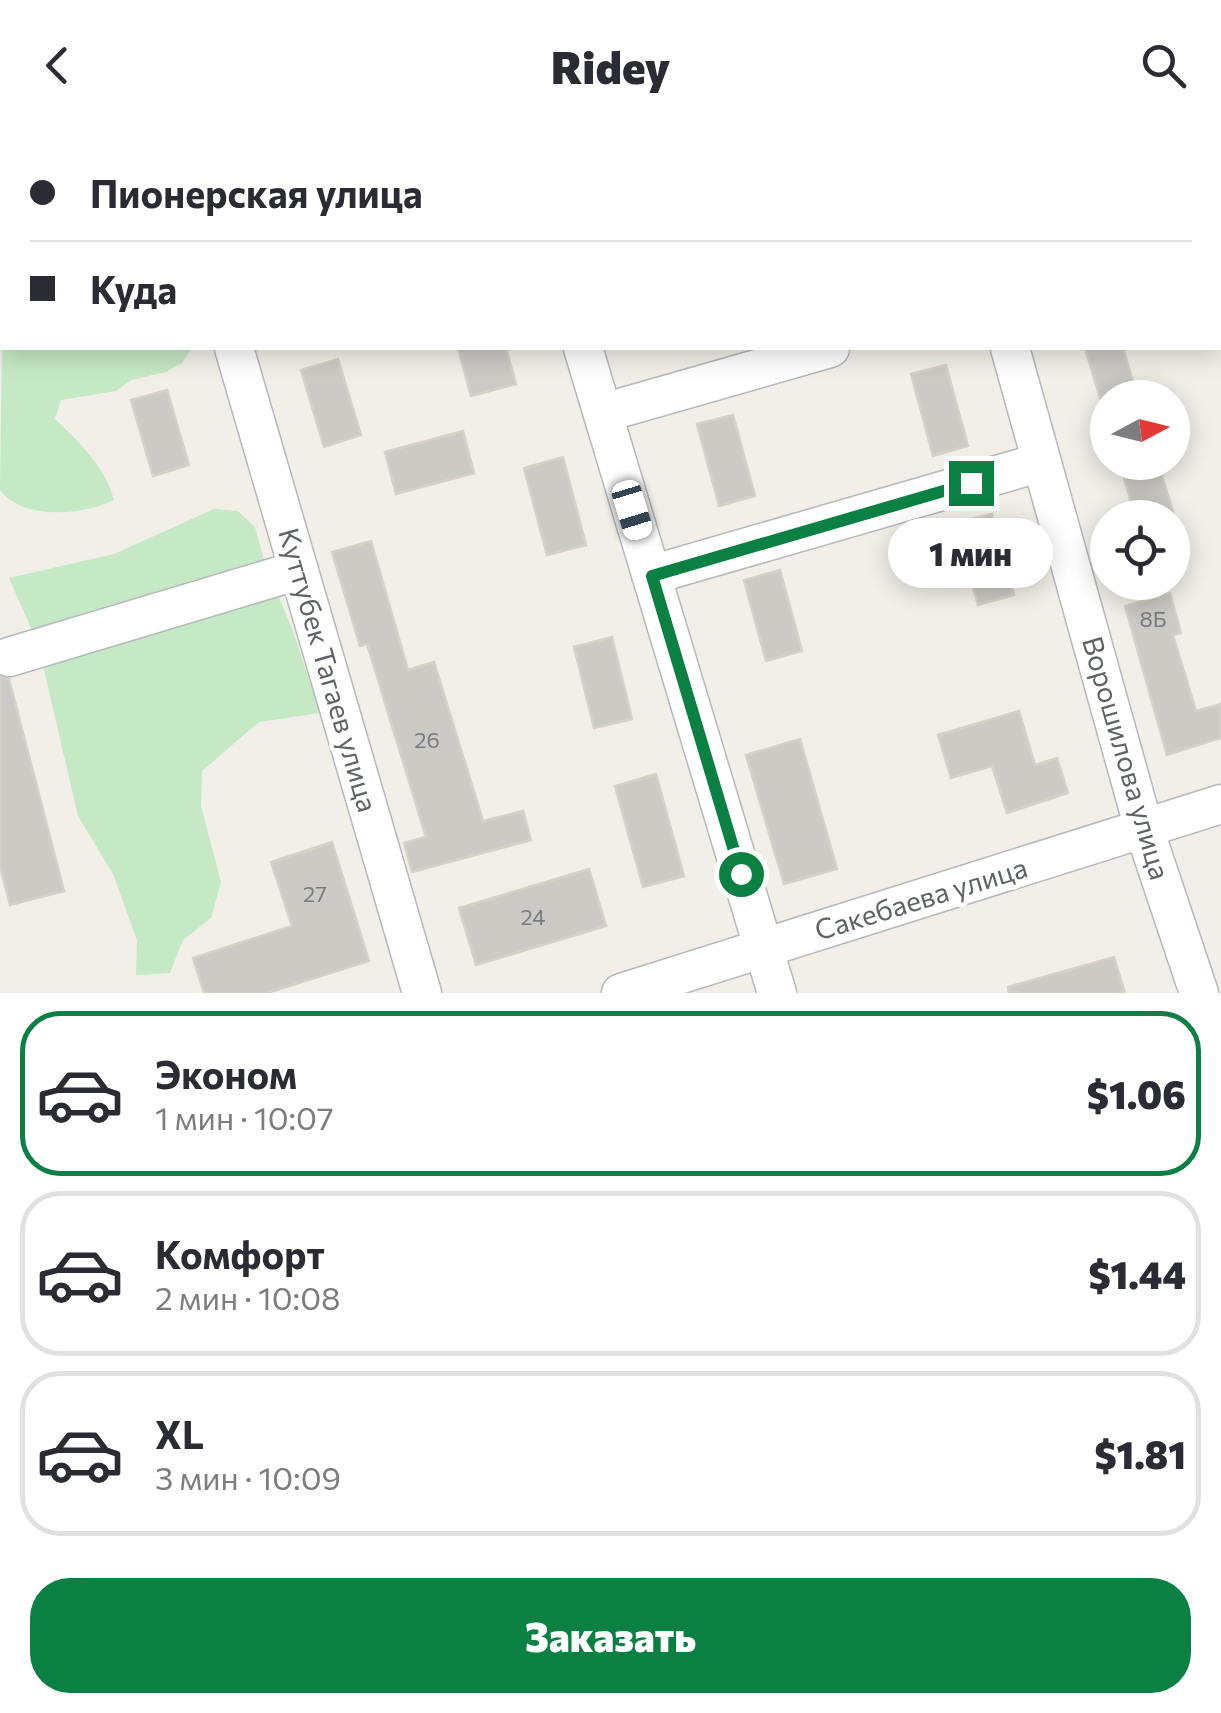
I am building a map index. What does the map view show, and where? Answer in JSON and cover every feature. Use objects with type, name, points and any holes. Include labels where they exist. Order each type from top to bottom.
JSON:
[{"type":"street","name":"Куттубек Тагаев улица","points":[[235,350],[422,993]]},
{"type":"street","points":[[583,350],[778,993]]},
{"type":"street","points":[[603,413],[823,350]]},
{"type":"street","name":"Ворошилова улица","points":[[1011,350],[1144,828],[1200,993]]},
{"type":"street","points":[[652,576],[1042,462]]},
{"type":"street","points":[[8,657],[299,570]]},
{"type":"street","name":"Сакебаева улица","points":[[621,993],[1221,804]]},
{"type":"green space","points":[[2,350],[191,350],[182,363],[166,372],[131,380],[116,391],[61,400],[55,419],[98,466],[114,500],[71,512],[38,511],[10,500],[0,490]]},
{"type":"green space","points":[[214,509],[238,511],[255,527],[320,713],[259,722],[202,771],[201,806],[221,882],[211,918],[183,940],[170,973],[136,975],[137,940],[113,874],[78,816],[38,644],[9,578],[114,554]]},
{"type":"building","points":[[459,350],[507,350],[516,384],[471,396]]},
{"type":"building","points":[[1086,350],[1124,350],[1133,380],[1095,380]]},
{"type":"building","points":[[338,359],[361,435],[324,447],[301,370]]},
{"type":"building","points":[[946,365],[968,446],[933,456],[911,374]]},
{"type":"building","points":[[167,390],[189,465],[153,476],[131,400]]},
{"type":"building","points":[[733,415],[755,496],[719,506],[697,424]]},
{"type":"building","points":[[463,431],[474,473],[396,494],[385,452]]},
{"type":"building","points":[[563,457],[586,545],[547,555],[524,468]]},
{"type":"building","points":[[1125,480],[1163,480],[1169,500],[1131,500]]},
{"type":"building","points":[[992,514],[1014,595],[978,605],[956,523]]},
{"type":"building","points":[[371,541],[408,670],[434,662],[483,821],[523,811],[531,840],[412,872],[404,843],[426,837],[367,644],[360,646],[332,552]]},
{"type":"building","points":[[780,570],[802,651],[766,661],[744,580]]},
{"type":"building","points":[[1146,600],[1172,600],[1181,633],[1173,635],[1196,711],[1221,704],[1221,738],[1167,755],[1125,606]]},
{"type":"building","points":[[612,637],[632,719],[594,728],[574,647]]},
{"type":"building","points":[[0,677],[9,679],[64,891],[10,905],[0,866]]},
{"type":"building","points":[[1019,711],[1035,765],[1057,758],[1068,793],[1007,813],[992,766],[951,778],[938,735]]},
{"type":"building","points":[[800,739],[837,869],[784,884],[746,755]]},
{"type":"building","points":[[656,774],[684,876],[643,887],[615,786]]},
{"type":"building","points":[[332,842],[369,961],[267,993],[204,993],[193,958],[292,926],[271,862]]},
{"type":"building","points":[[589,869],[606,926],[476,965],[459,908]]},
{"type":"building","points":[[1114,957],[1125,993],[1009,993],[1008,987]]},
{"type":"route","points":[[741,874],[652,576],[971,483]]}]
